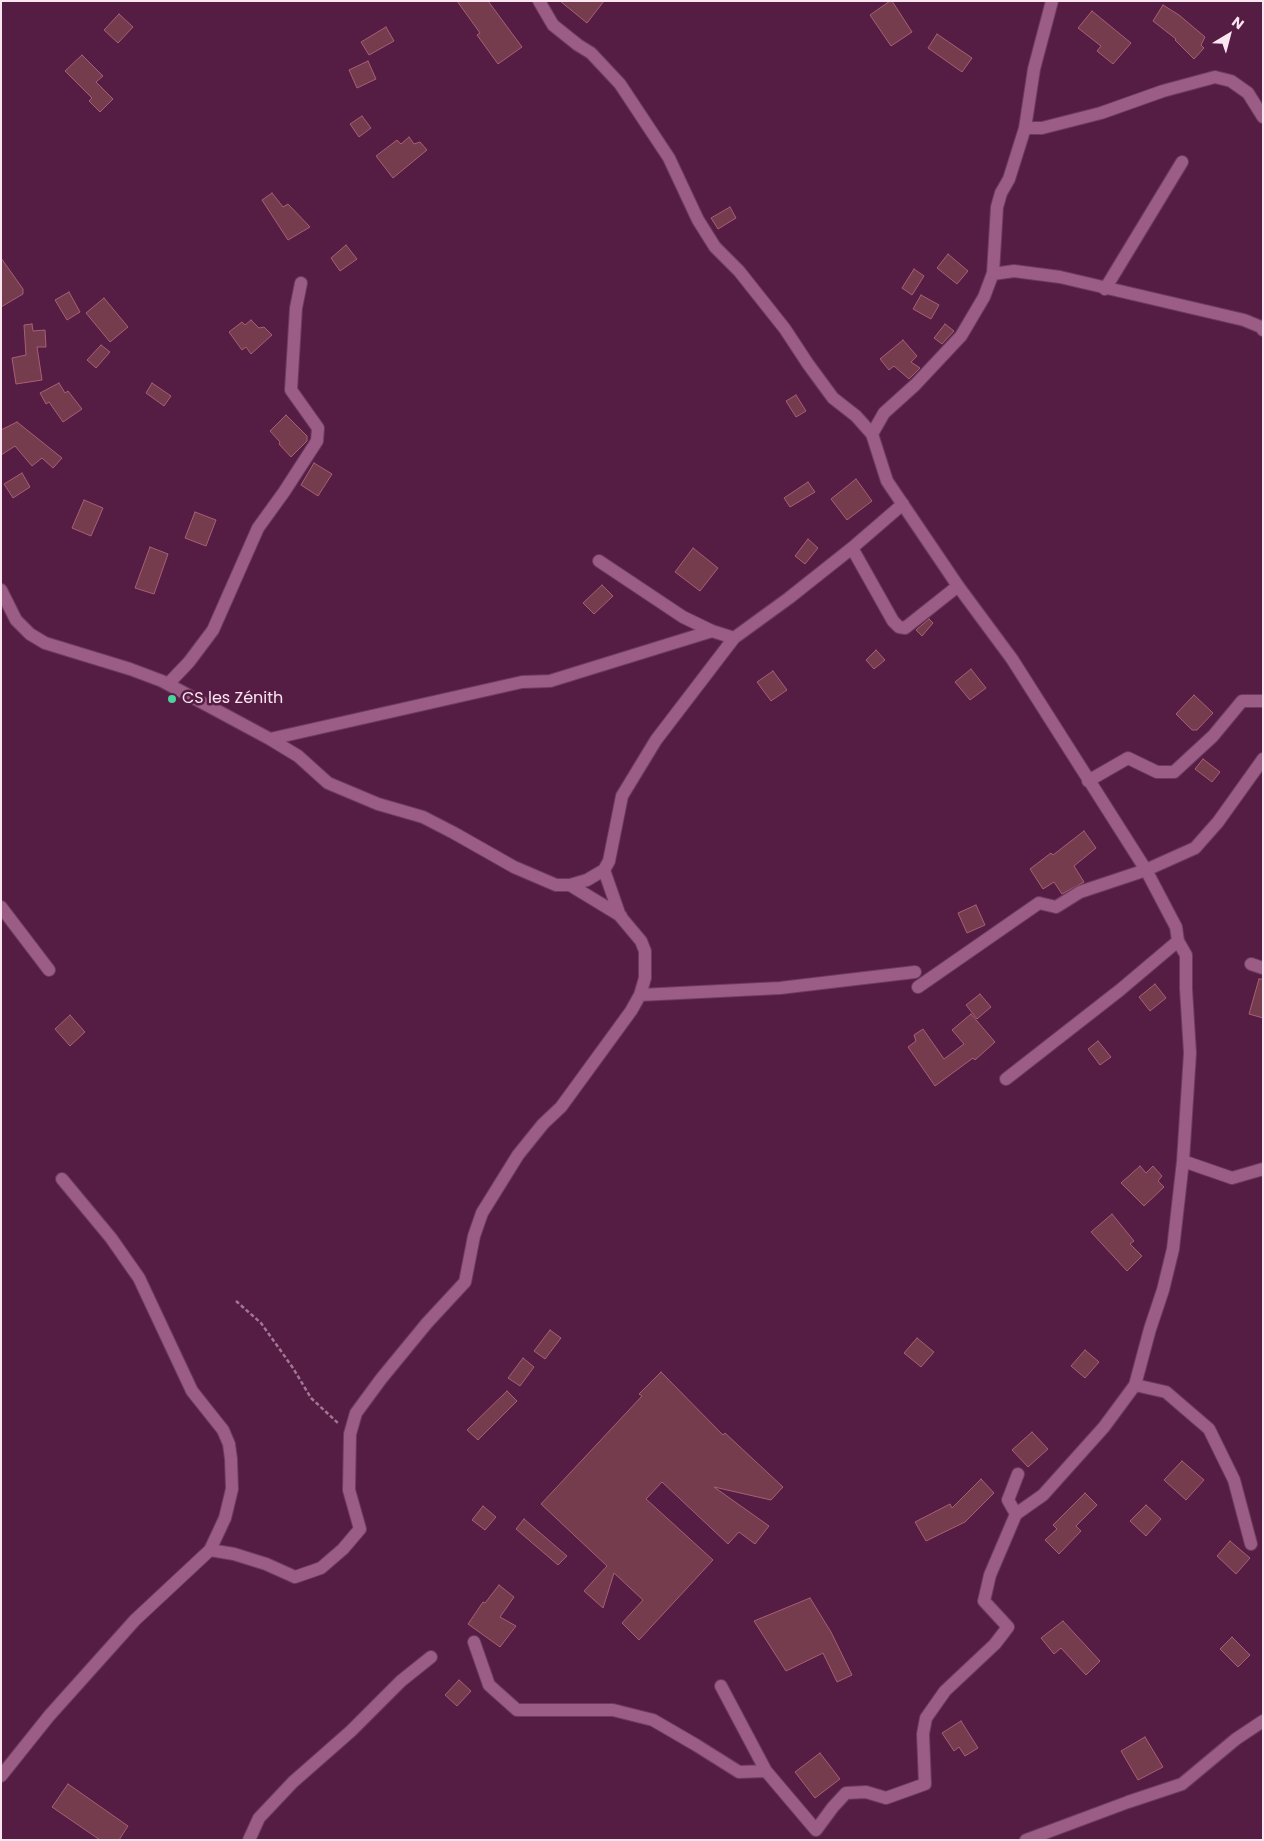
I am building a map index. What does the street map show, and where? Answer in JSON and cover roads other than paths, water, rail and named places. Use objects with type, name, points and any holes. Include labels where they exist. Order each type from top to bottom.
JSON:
[{"type":"street","points":[[539,1],[553,25],[591,53],[620,84],[668,158],[698,220],[715,247],[739,271],[785,329],[833,398],[856,416],[872,434],[887,481],[958,586],[1012,659],[1146,870],[1176,928],[1178,940],[1186,955],[1190,1053],[1183,1161],[1171,1258],[1164,1290],[1150,1329],[1135,1385],[1104,1427],[1043,1495],[1016,1514],[990,1576],[984,1601],[1008,1627],[995,1644],[945,1691],[926,1718],[923,1734],[924,1784],[886,1798],[866,1792],[846,1793],[816,1830],[766,1771],[721,1686]]},
{"type":"street","points":[[872,434],[884,413],[915,385],[961,336],[984,297],[993,274],[997,207],[1001,192],[1009,179],[1026,128],[1034,69],[1052,1]]},
{"type":"street","points":[[1026,128],[1042,128],[1101,113],[1163,91],[1215,77],[1231,81],[1248,93],[1263,117]]},
{"type":"street","points":[[1106,289],[1182,162]]},
{"type":"street","points":[[993,274],[1014,271],[1051,276],[1244,320],[1263,330]]},
{"type":"street","points":[[168,684],[189,662],[214,630],[258,528],[317,441],[318,428],[291,390],[296,308],[301,283]]},
{"type":"street","points":[[1,590],[16,620],[30,634],[45,643],[130,668],[168,684],[298,756],[328,783],[378,804],[423,817],[514,867],[556,885],[570,885],[587,880],[604,870],[609,861],[622,796],[656,740],[734,638],[789,598],[852,548],[903,504]]},
{"type":"street","points":[[852,548],[893,621],[899,627],[905,628],[958,586]]},
{"type":"street","points":[[599,561],[682,617],[712,631],[734,638]]},
{"type":"street","points":[[270,739],[522,682],[550,681],[712,631]]},
{"type":"street","points":[[1088,781],[1128,758],[1157,772],[1174,772],[1213,736],[1242,701],[1263,701]]},
{"type":"street","points":[[918,987],[1039,903],[1056,907],[1080,892],[1146,870],[1195,848],[1218,822],[1263,759]]},
{"type":"street","points":[[604,870],[621,917]]},
{"type":"street","points":[[210,1550],[234,1554],[266,1564],[295,1577],[321,1568],[343,1549],[360,1529],[349,1490],[350,1434],[356,1413],[427,1323],[465,1282],[474,1236],[482,1213],[518,1155],[561,1107],[631,1011],[640,995],[645,978],[645,951],[641,941],[621,917],[570,885]]},
{"type":"street","points":[[1,907],[49,970]]},
{"type":"street","points":[[1006,1079],[1120,990],[1178,940]]},
{"type":"street","points":[[640,995],[780,988],[915,972]]},
{"type":"street","points":[[1183,1161],[1232,1178],[1263,1169]]},
{"type":"street","points":[[1,1776],[49,1716],[135,1620],[210,1550],[224,1518],[232,1489],[229,1444],[223,1430],[192,1391],[139,1278],[112,1238],[62,1179]]},
{"type":"street","points":[[1135,1385],[1166,1392],[1209,1429],[1234,1480],[1252,1544]]},
{"type":"street","points":[[1016,1514],[1008,1500],[1018,1474]]},
{"type":"street","points":[[474,1642],[490,1685],[497,1694],[517,1710],[613,1710],[653,1720],[696,1744],[739,1772],[766,1771]]},
{"type":"street","points":[[249,1840],[258,1818],[293,1782],[351,1731],[402,1681],[431,1657]]},
{"type":"street","points":[[1026,1840],[1182,1784],[1236,1739],[1263,1721]]},
{"type":"place","name":"CS les Zénith","points":[[172,699]]}]
